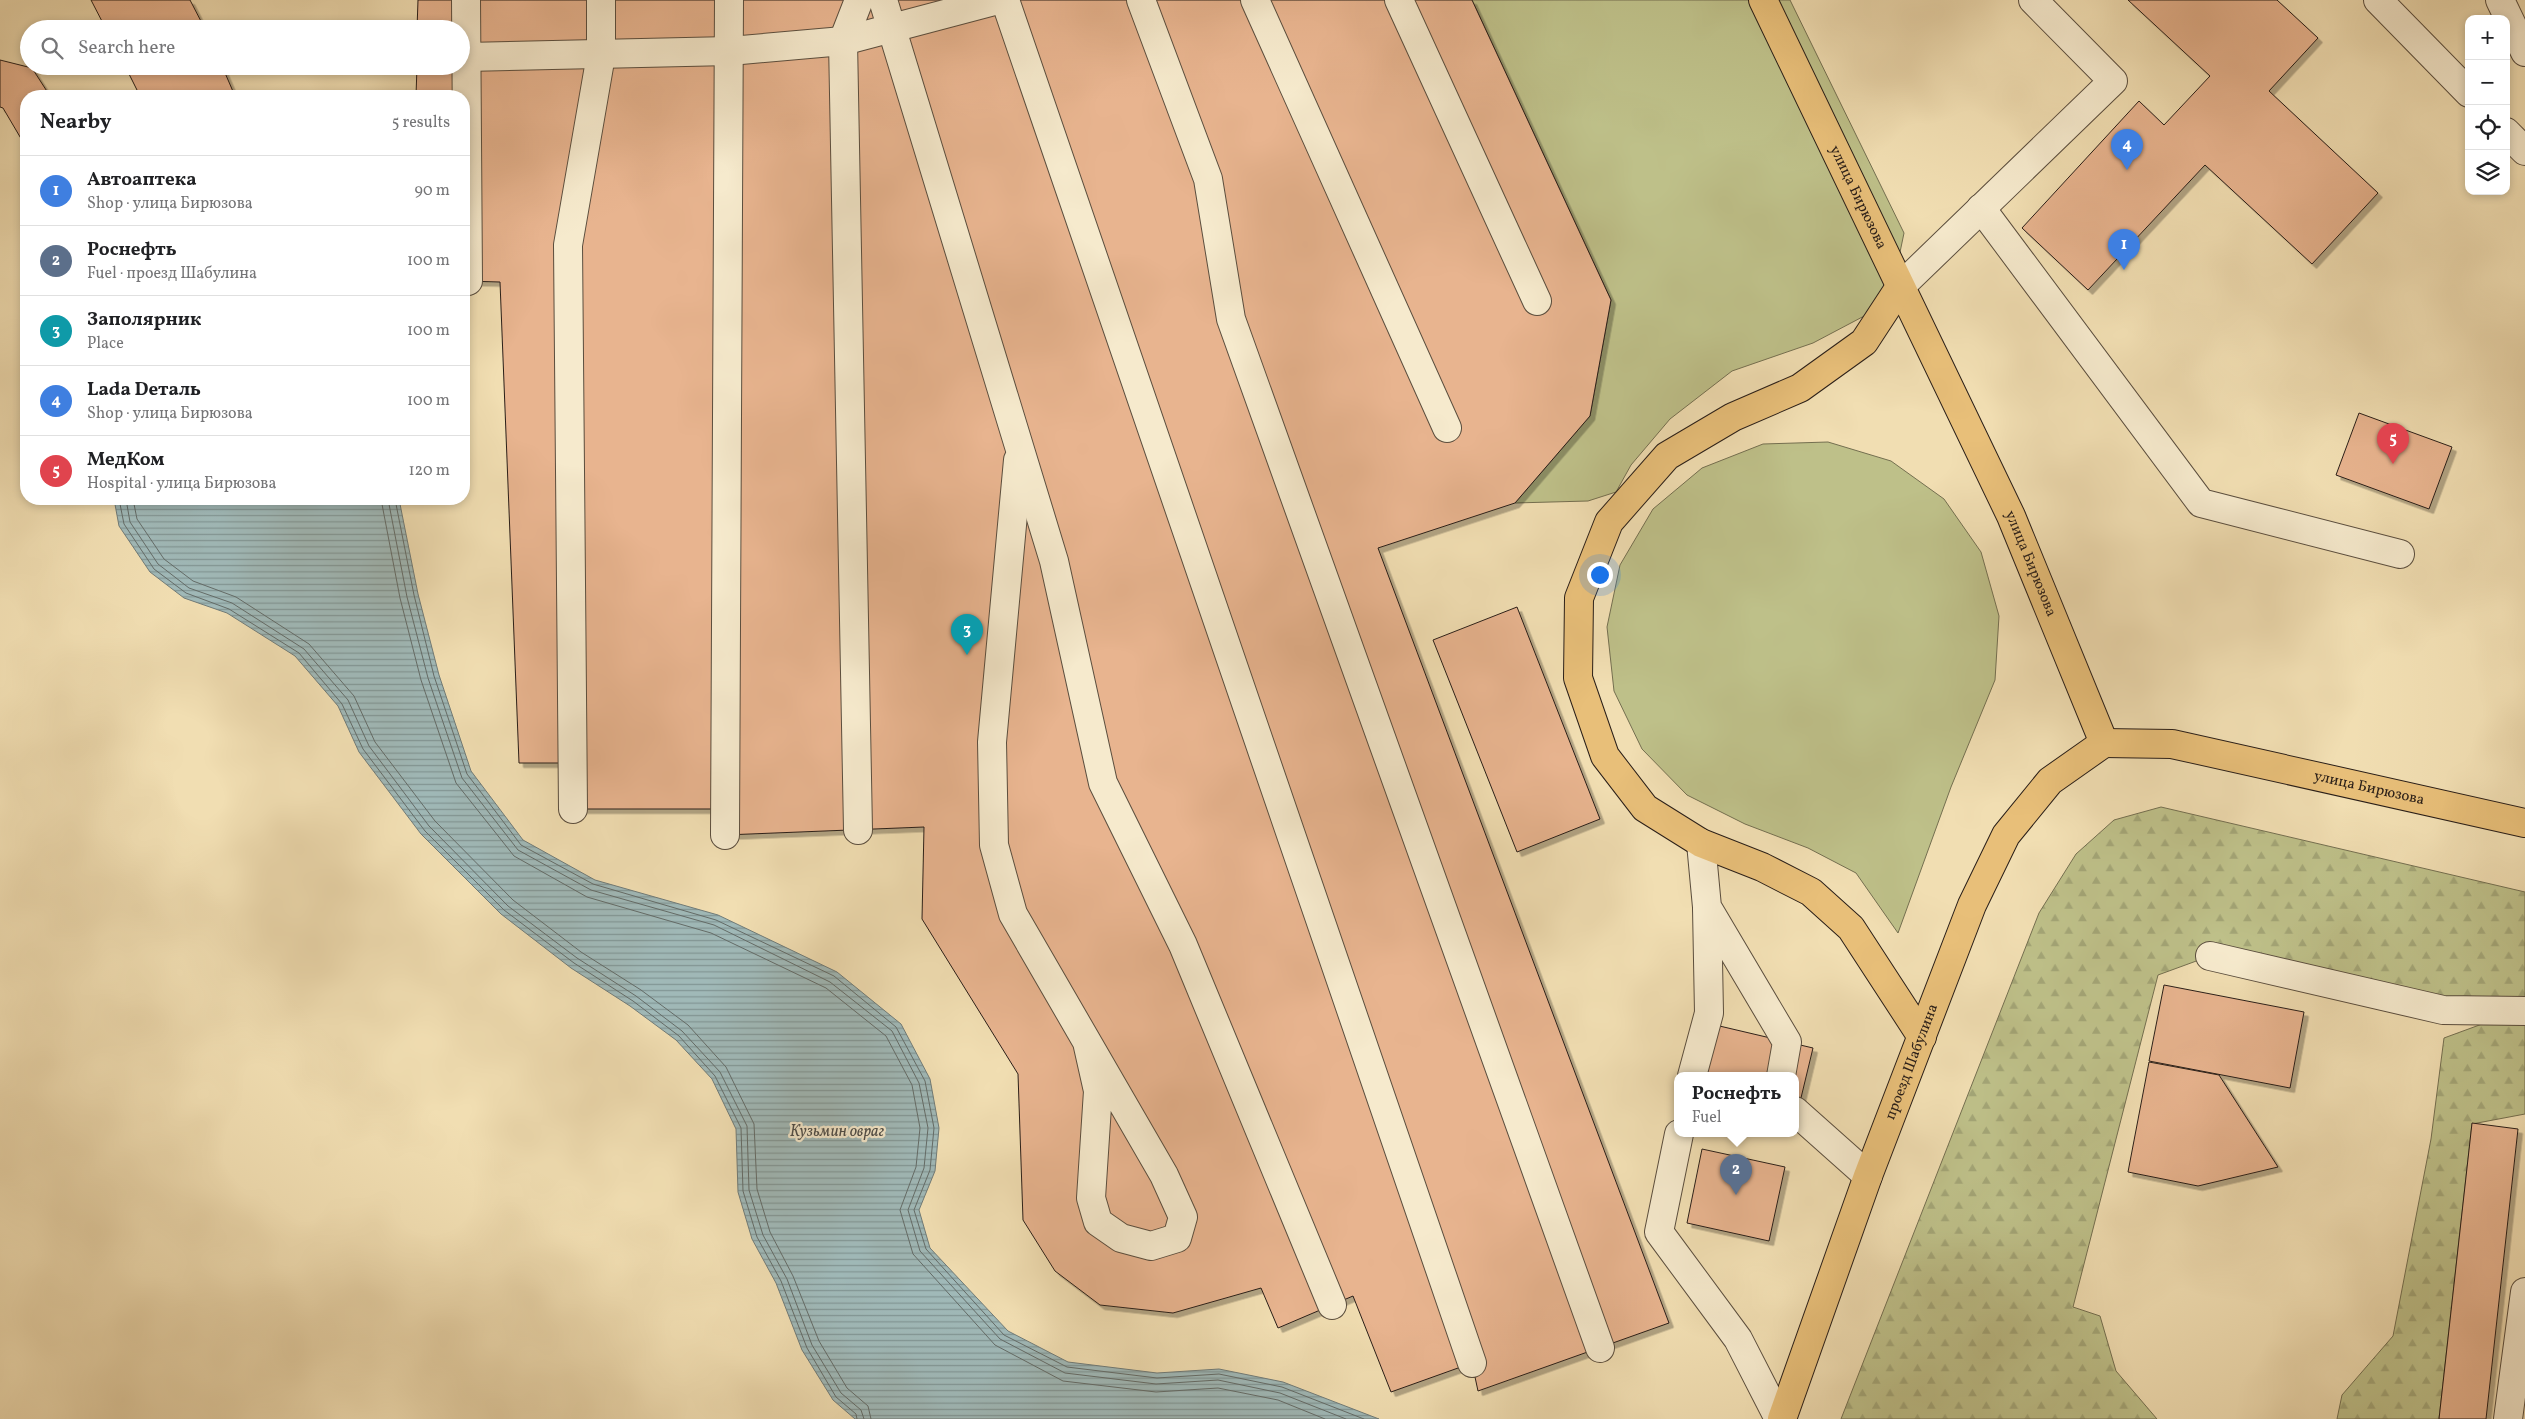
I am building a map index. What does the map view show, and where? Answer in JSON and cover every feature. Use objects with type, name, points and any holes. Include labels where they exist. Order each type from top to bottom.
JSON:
[{"type":"main road","name":"улица Бирюзова","points":[[1763,0],[2011,516],[2104,744],[2172,744],[2525,823]]},
{"type":"main road","points":[[1900,287],[1864,342],[1800,388],[1733,417],[1667,456],[1609,522],[1579,598],[1578,678],[1606,756],[1645,808],[1701,843],[1762,867],[1811,892],[1851,928],[1922,1037]]},
{"type":"main road","name":"проезд Шабулина","points":[[1781,1419],[1868,1176],[1972,905],[2006,835],[2050,781],[2104,744]]},
{"type":"lane","points":[[466,0],[466,20]]},
{"type":"lane","points":[[574,809],[568,245],[601,56],[601,0]]},
{"type":"lane","points":[[725,835],[729,0]]},
{"type":"lane","points":[[858,830],[843,41],[859,0]]},
{"type":"lane","points":[[883,0],[1054,561],[1104,783],[1183,945],[1332,1305]]},
{"type":"lane","points":[[470,57],[601,56],[730,51],[843,41],[998,0]]},
{"type":"lane","points":[[1005,0],[1472,1363]]},
{"type":"lane","points":[[1141,0],[1208,179],[1231,318],[1600,1348]]},
{"type":"lane","points":[[1255,0],[1447,428]]},
{"type":"lane","points":[[1399,0],[1537,300]]},
{"type":"lane","points":[[1900,287],[2113,81],[2033,0]]},
{"type":"lane","points":[[2378,0],[2465,89]]},
{"type":"lane","points":[[2500,0],[2525,52]]},
{"type":"lane","points":[[466,75],[466,90]]},
{"type":"lane","points":[[2510,136],[2525,151]]},
{"type":"lane","points":[[1981,208],[2200,503],[2400,554]]},
{"type":"lane","points":[[1019,446],[992,742],[994,845],[1013,914],[1087,1042],[1168,1184],[1183,1218],[1177,1238],[1151,1246],[1121,1238],[1098,1222],[1091,1198],[1098,1091],[1087,1042]]},
{"type":"lane","points":[[1693,1072],[1709,1013],[1707,907],[1701,843]]},
{"type":"lane","points":[[1707,907],[1787,1042],[1782,1072]]},
{"type":"lane","points":[[2210,956],[2443,1010],[2525,1012]]},
{"type":"lane","points":[[1799,1115],[1868,1176]]},
{"type":"lane","points":[[1799,1129],[1821,1136]]},
{"type":"lane","points":[[1678,1137],[1659,1232],[1738,1339],[1781,1419]]},
{"type":"lane","points":[[2508,1419],[2525,1292]]},
{"type":"green space","points":[[1472,0],[1790,0],[1904,233],[1894,281],[1868,314],[1813,343],[1732,371],[1670,419],[1631,465],[1616,492],[1588,501],[1515,503],[1590,416],[1611,300]]},
{"type":"green space","points":[[1828,442],[1891,461],[1944,499],[1981,552],[1999,616],[1995,680],[1951,787],[1898,933],[1856,873],[1808,848],[1745,824],[1687,795],[1642,749],[1614,691],[1607,627],[1620,565],[1653,509],[1702,468],[1763,444]]},
{"type":"green space","points":[[2161,807],[2525,892],[2525,1114],[2472,1124],[2439,1419],[2337,1419],[2342,1395],[2393,1336],[2431,1139],[2444,1038],[2493,1020],[2210,956],[2158,975],[2073,1307],[2100,1316],[2116,1371],[2157,1419],[1841,1419],[2039,913],[2076,854],[2114,820]]},
{"type":"water","name":"Кузьмин овраг","points":[[115,505],[400,505],[418,594],[439,675],[471,771],[523,840],[595,880],[718,915],[837,972],[901,1024],[930,1079],[939,1128],[935,1171],[919,1210],[930,1248],[1008,1331],[1068,1362],[1157,1373],[1219,1369],[1283,1382],[1379,1419],[855,1419],[833,1400],[802,1350],[776,1283],[752,1239],[738,1192],[736,1129],[712,1079],[676,1040],[630,1006],[571,968],[501,914],[421,834],[359,752],[338,706],[295,656],[227,613],[184,598],[150,572],[119,526]]},
{"type":"building","points":[[91,0],[190,0],[200,20],[101,20]]},
{"type":"building","points":[[418,0],[1472,0],[1611,300],[1590,416],[1515,503],[1378,548],[1669,1323],[1478,1391],[1472,1363],[1391,1392],[1353,1296],[1278,1328],[1261,1288],[1173,1313],[1100,1305],[1055,1271],[1023,1220],[1018,1074],[922,919],[924,827],[725,835],[724,809],[573,809],[573,763],[519,763],[500,282],[470,281],[470,90],[416,90],[417,75],[470,75],[470,20],[417,20]]},
{"type":"building","points":[[2128,0],[2277,0],[2318,38],[2269,91],[2378,193],[2312,264],[2205,165],[2088,290],[2022,228],[2139,101],[2164,125],[2210,76]]},
{"type":"building","points":[[0,60],[20,65],[20,75],[36,75],[46,90],[20,90],[20,137],[3,108],[0,107]]},
{"type":"building","points":[[130,75],[226,75],[232,90],[137,90]]},
{"type":"building","points":[[2359,413],[2452,447],[2429,509],[2336,475]]},
{"type":"building","points":[[1517,607],[1600,819],[1517,852],[1433,640]]},
{"type":"building","points":[[2164,985],[2304,1012],[2290,1088],[2149,1061]]},
{"type":"building","points":[[1711,1024],[1813,1048],[1800,1102],[1799,1072],[1700,1072]]},
{"type":"building","points":[[2149,1062],[2219,1075],[2278,1167],[2198,1186],[2128,1172]]},
{"type":"building","points":[[2472,1123],[2518,1129],[2486,1419],[2439,1419]]},
{"type":"building","points":[[1702,1149],[1785,1167],[1769,1241],[1687,1223]]},
{"type":"place","name":"Lada Dеталь","points":[[2127,170]]},
{"type":"place","name":"Автоаптека","points":[[2124,270]]},
{"type":"place","name":"МедКом","points":[[2393,464]]},
{"type":"place","name":"Заполярник","points":[[967,655]]},
{"type":"place","name":"Роснефть","points":[[1736,1195]]}]
